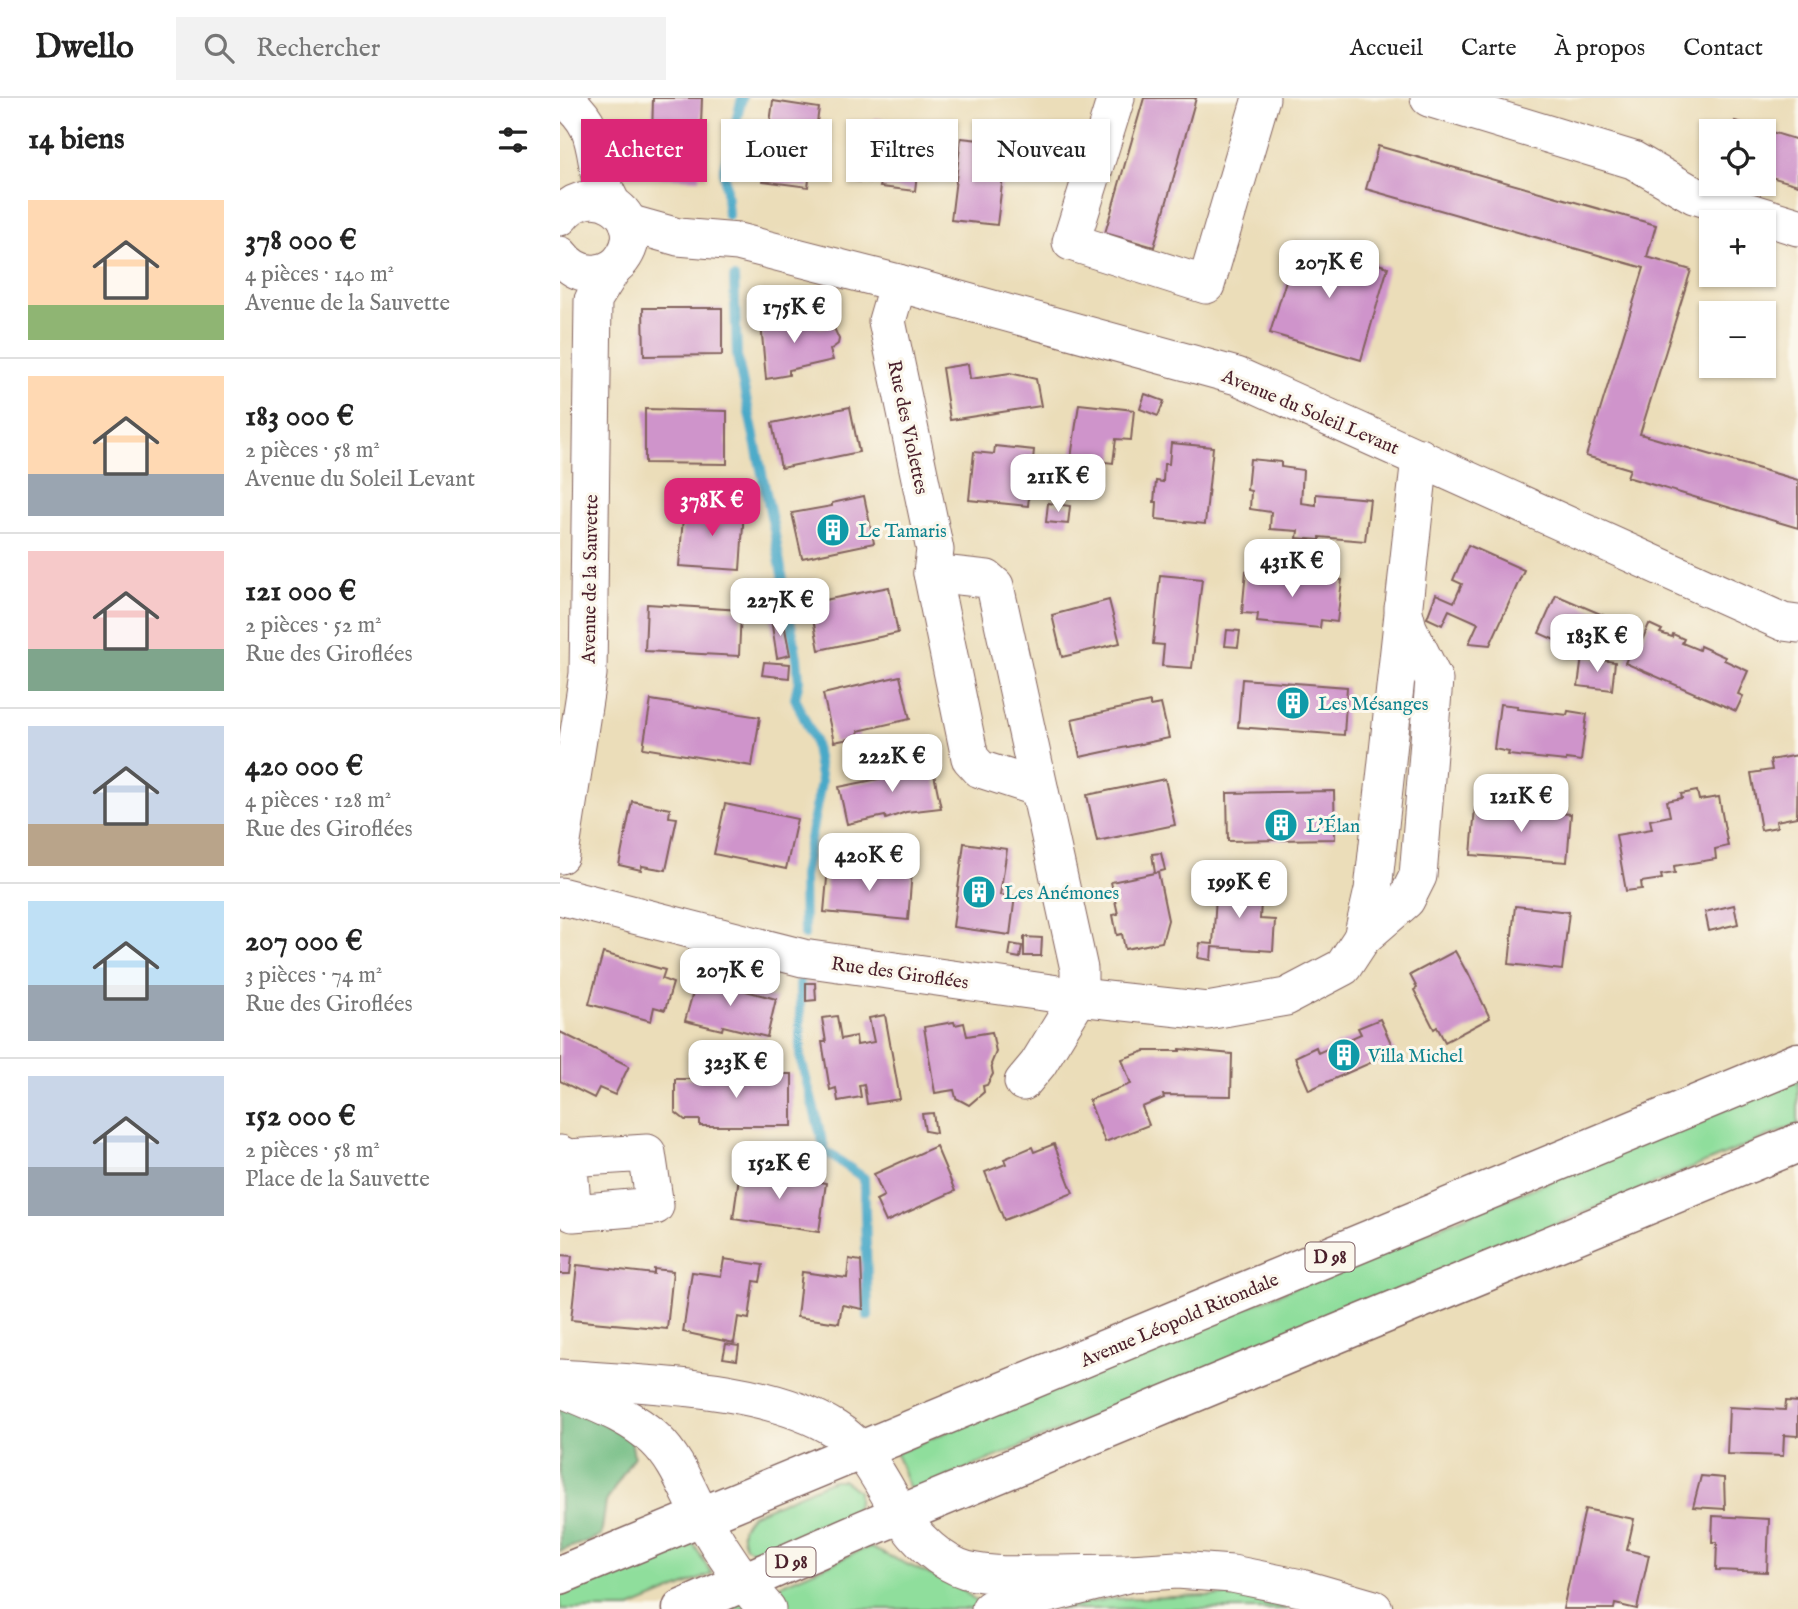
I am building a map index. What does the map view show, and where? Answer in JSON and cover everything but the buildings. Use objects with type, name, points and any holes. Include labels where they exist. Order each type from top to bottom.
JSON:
[{"type":"highway","name":"Avenue Léopold Ritondale","points":[[560,1575],[1798,1062]]},
{"type":"highway","name":"D 98","points":[[682,1609],[755,1596],[901,1515],[1798,1143]]},
{"type":"street","points":[[564,98],[577,109],[590,128],[597,152],[597,203],[631,235],[629,248],[618,263]]},
{"type":"street","points":[[1116,98],[1071,242],[1206,285],[1261,98]]},
{"type":"street","points":[[1429,98],[1633,160],[1694,195],[1798,227]]},
{"type":"street","name":"Avenue du Soleil Levant","points":[[597,203],[678,237],[738,242],[1237,376],[1783,622],[1798,624]]},
{"type":"street","name":"Avenue du Soleil Levant","points":[[618,263],[642,249],[678,237]]},
{"type":"street","name":"Avenue de la Sauvette","points":[[560,855],[588,674],[577,275],[618,263]]},
{"type":"street","name":"Rue des Violettes","points":[[898,283],[887,321],[936,550],[932,573],[971,758],[980,769],[1039,788]]},
{"type":"street","name":"Rue des Giroflées","points":[[560,896],[803,958],[1079,997],[1207,1011],[1286,997],[1343,967],[1362,937],[1406,900],[1418,876],[1434,680],[1409,628],[1403,608],[1420,457]]},
{"type":"street","points":[[932,573],[987,579],[995,586],[1079,969],[1079,997],[1038,1064],[1023,1082]]},
{"type":"street","points":[[560,1377],[714,1391],[797,1411],[836,1429],[862,1451],[910,1530],[927,1547],[965,1569],[1006,1575],[1178,1570],[1232,1574],[1301,1587],[1374,1609]]},
{"type":"street","points":[[560,1388],[629,1420],[654,1439],[678,1468],[701,1516],[755,1596]]},
{"type":"street","points":[[990,1609],[1131,1573]]},
{"type":"green space","points":[[1798,1078],[1798,1124],[911,1492],[896,1453]]},
{"type":"green space","points":[[560,1405],[630,1435],[634,1456],[606,1502],[601,1536],[560,1551]]},
{"type":"green space","points":[[833,1480],[843,1480],[858,1491],[858,1504],[852,1517],[765,1551],[755,1552],[745,1546],[742,1529],[751,1515]]},
{"type":"green space","points":[[691,1540],[712,1574],[628,1609],[560,1609],[560,1592]]},
{"type":"green space","points":[[869,1547],[964,1590],[984,1609],[724,1609]]},
{"type":"green space","points":[[1240,1595],[1289,1609],[1056,1609],[1107,1599]]},
{"type":"waterway","points":[[728,215],[724,168],[742,98]]},
{"type":"waterway","points":[[734,278],[737,356],[774,530],[797,658],[799,680],[795,698],[814,740],[821,782],[803,876],[804,935]]},
{"type":"waterway","points":[[800,983],[800,1056],[825,1151],[864,1178],[868,1316]]},
{"type":"place","name":"Le Tamaris","points":[[833,530]]},
{"type":"place","name":"Les Mésanges","points":[[1293,703]]},
{"type":"place","name":"L'Élan","points":[[1281,825]]},
{"type":"place","name":"Les Anémones","points":[[979,892]]},
{"type":"place","name":"Villa Michel","points":[[1344,1055]]}]
